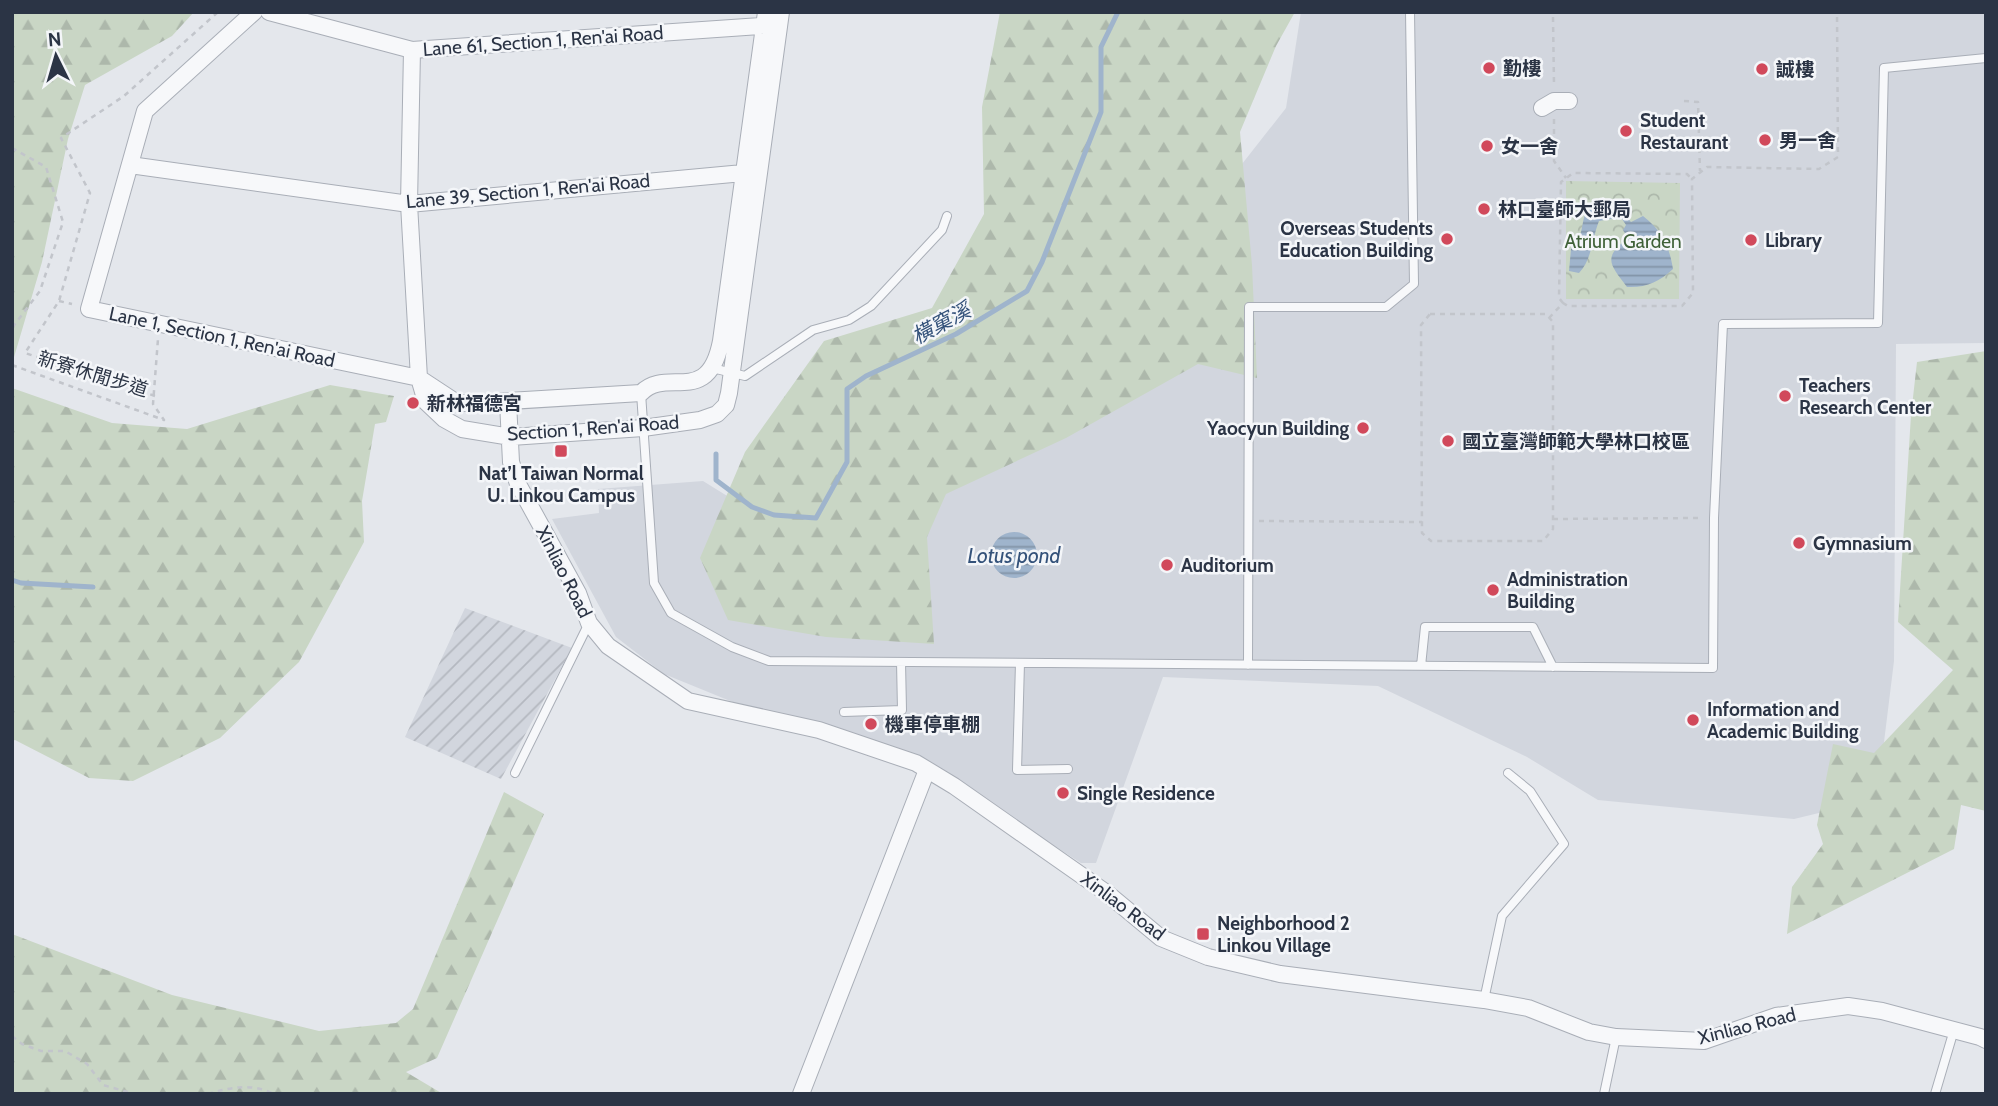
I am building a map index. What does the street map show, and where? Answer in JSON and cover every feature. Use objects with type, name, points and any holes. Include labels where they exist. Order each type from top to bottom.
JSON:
[{"type":"street","points":[[130,165],[145,110],[254,12]]},
{"type":"street","name":"Lane 61, Section 1, Ren'ai Road","points":[[269,12],[412,50],[773,19]]},
{"type":"street","name":"Section 1, Ren'ai Road","points":[[419,378],[426,402],[444,419],[462,429],[510,438],[643,428],[701,420],[717,414],[726,405],[732,375],[752,172],[773,19]]},
{"type":"street","points":[[412,50],[409,204],[419,378]]},
{"type":"street","points":[[1542,108],[1554,101],[1569,101]]},
{"type":"street","name":"Lane 39, Section 1, Ren'ai Road","points":[[130,165],[409,204],[752,172]]},
{"type":"street","name":"Lane 1, Section 1, Ren'ai Road","points":[[130,165],[89,309],[419,378]]},
{"type":"street","name":"Section 1, Ren'ai Road","points":[[419,378],[457,403],[640,393],[648,385],[699,379],[712,368],[721,341],[752,172]]},
{"type":"street","name":"Xinliao Road","points":[[508,402],[511,462],[518,484],[578,593],[589,623],[608,646],[688,701],[819,730],[916,763],[954,786],[1108,894],[1161,938],[1208,957],[1280,974],[1528,1007],[1589,1032],[1616,1037],[1704,1041],[1776,1016],[1848,1006],[1882,1011],[1986,1040]]},
{"type":"street","points":[[801,1094],[927,770]]},
{"type":"lane","points":[[1248,664],[1249,307],[1385,307],[1414,284],[1410,12]]},
{"type":"lane","points":[[640,393],[654,583],[671,613],[732,647],[769,661],[1713,668],[1714,518],[1723,324],[1878,323],[1884,68],[1986,58]]},
{"type":"lane","points":[[712,368],[745,376],[813,330],[849,320],[871,306],[942,230],[947,216]]},
{"type":"lane","points":[[515,773],[589,623]]},
{"type":"lane","points":[[1421,666],[1425,627],[1533,627],[1553,667]]},
{"type":"lane","points":[[844,712],[902,710],[901,662]]},
{"type":"lane","points":[[1020,663],[1017,769],[1068,769]]},
{"type":"lane","points":[[1484,1000],[1502,916],[1564,844],[1530,791],[1508,773]]},
{"type":"lane","points":[[1935,1094],[1954,1030]]},
{"type":"lane","points":[[1604,1094],[1616,1037]]},
{"type":"path","name":"新寮休閒步道","points":[[158,325],[155,396],[25,353],[59,301],[90,192],[61,138],[124,96],[218,12]]},
{"type":"path","points":[[1692,179],[1707,167],[1819,169],[1838,157],[1838,12]]},
{"type":"path","points":[[1684,101],[1699,102],[1700,173]]},
{"type":"path","points":[[12,148],[46,167],[63,222],[40,291],[12,328]]},
{"type":"path","points":[[1573,173],[1687,174],[1692,179],[1693,293],[1682,306],[1568,306],[1563,303],[1559,298],[1561,182],[1573,173]]},
{"type":"path","points":[[1549,318],[1563,303]]},
{"type":"path","points":[[1430,314],[1546,314],[1549,318],[1553,322],[1553,529],[1543,541],[1431,541],[1422,533],[1421,325],[1430,314]]},
{"type":"path","points":[[12,365],[164,420],[153,404],[155,396]]},
{"type":"path","points":[[1553,519],[1714,518]]},
{"type":"path","points":[[1248,521],[1422,522]]},
{"type":"path","points":[[12,1036],[22,1044],[41,1051],[65,1051],[87,1064],[103,1085],[135,1094]]},
{"type":"path","points":[[208,1094],[232,1087],[254,1086],[274,1094]]},
{"type":"shaded area","name":"國立臺灣師範大學林口校區","points":[[1301,12],[1986,12],[1986,343],[1896,344],[1894,661],[1877,799],[1794,819],[1598,800],[1527,757],[1378,686],[1163,677],[1096,863],[1081,863],[923,761],[745,707],[664,674],[616,637],[552,519],[599,513],[598,489],[703,481],[766,520],[1184,238],[1286,108]]},
{"type":"shaded area","points":[[465,608],[572,648],[501,779],[405,737]]},
{"type":"green space","points":[[12,12],[194,12],[172,36],[85,85],[68,139],[42,262],[12,364]]},
{"type":"green space","points":[[1000,12],[1295,12],[1276,46],[1240,132],[1252,265],[1257,378],[1198,364],[1066,438],[946,494],[927,537],[934,644],[826,637],[728,620],[700,558],[745,452],[824,341],[932,308],[984,214],[982,107]]},
{"type":"green space","name":"Atrium Garden","points":[[1566,181],[1680,183],[1679,299],[1566,299]]},
{"type":"green space","points":[[1986,351],[1986,811],[1961,805],[1954,849],[1787,934],[1792,887],[1823,844],[1817,825],[1833,744],[1874,753],[1953,670],[1898,622],[1911,415],[1917,362]]},
{"type":"green space","points":[[330,385],[394,396],[386,422],[375,424],[362,501],[364,542],[299,662],[220,738],[133,781],[89,778],[15,740],[12,741],[12,388],[112,423],[187,429]]},
{"type":"green space","points":[[504,792],[544,814],[437,1058],[406,1072],[443,1094],[12,1094],[12,934],[172,995],[319,1031],[396,1023],[413,1009]]},
{"type":"water","points":[[1595,199],[1620,210],[1631,222],[1643,216],[1650,222],[1664,239],[1673,269],[1652,283],[1627,287],[1611,261],[1614,251],[1628,238],[1623,230],[1626,225],[1622,219],[1615,218],[1599,221],[1583,268],[1579,273],[1569,271],[1571,249],[1580,236],[1586,212]]},
{"type":"water","name":"Lotus pond","points":[[1014,532],[1031,538],[1037,555],[1031,572],[1014,578],[997,572],[991,555],[997,538]]},
{"type":"waterway","name":"橫窠溪","points":[[716,454],[716,480],[752,507],[774,515],[816,518],[847,462],[847,389],[866,376],[956,334],[1027,291],[1042,262],[1101,112],[1101,47],[1118,12]]},
{"type":"waterway","points":[[12,580],[21,583],[93,587]]},
{"type":"place","name":"勤樓","points":[[1489,68]]},
{"type":"place","name":"誠樓","points":[[1762,69]]},
{"type":"place","name":"Student Restaurant","points":[[1626,131]]},
{"type":"place","name":"男一舍","points":[[1765,140]]},
{"type":"place","name":"女一舍","points":[[1487,146]]},
{"type":"place","name":"林口臺師大郵局","points":[[1484,209]]},
{"type":"place","name":"Overseas Students Education Building","points":[[1447,239]]},
{"type":"place","name":"Library","points":[[1751,240]]},
{"type":"place","name":"Teachers Research Center","points":[[1785,396]]},
{"type":"place","name":"新林福德宮","points":[[413,403]]},
{"type":"place","name":"Yaocyun Building","points":[[1363,428]]},
{"type":"place","name":"國立臺灣師範大學林口校區","points":[[1448,441]]},
{"type":"place","name":"Nat’l Taiwan Normal U. Linkou Campus","points":[[561,451]]},
{"type":"place","name":"Gymnasium","points":[[1799,543]]},
{"type":"place","name":"Auditorium","points":[[1167,565]]},
{"type":"place","name":"Administration Building","points":[[1493,590]]},
{"type":"place","name":"Information and Academic Building","points":[[1693,720]]},
{"type":"place","name":"機車停車棚","points":[[871,724]]},
{"type":"place","name":"Single Residence","points":[[1063,793]]},
{"type":"place","name":"Neighborhood 2 Linkou Village","points":[[1203,934]]}]
